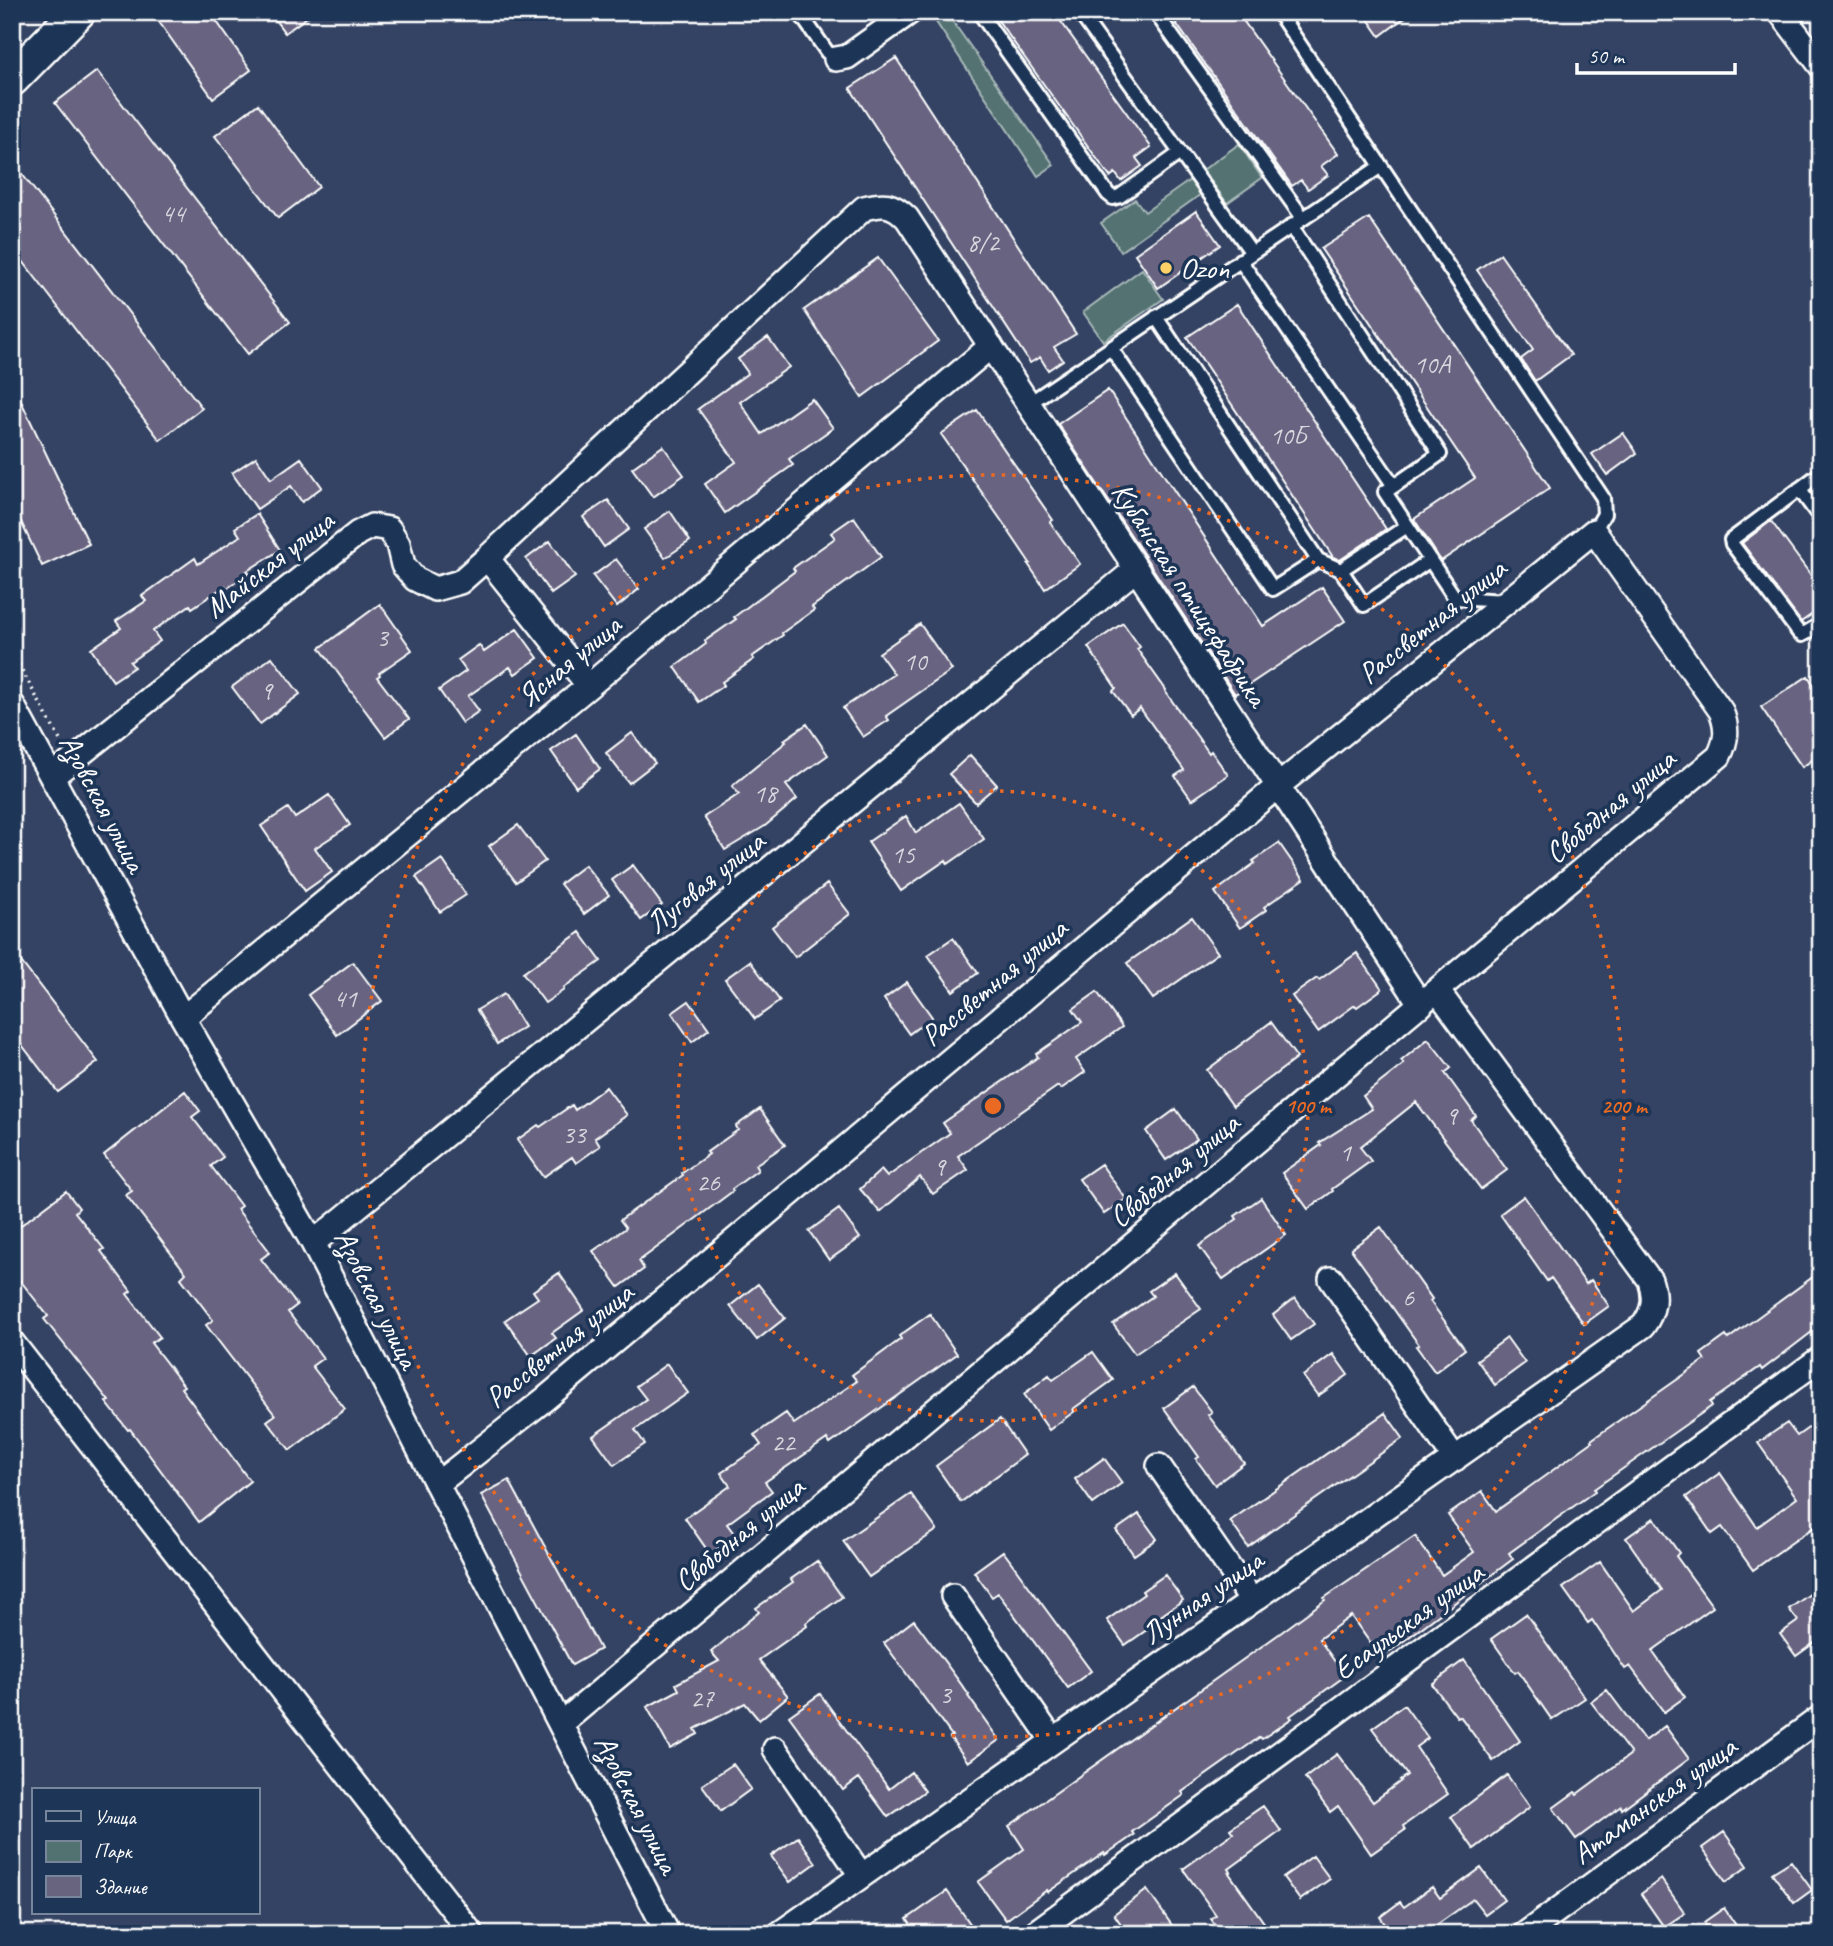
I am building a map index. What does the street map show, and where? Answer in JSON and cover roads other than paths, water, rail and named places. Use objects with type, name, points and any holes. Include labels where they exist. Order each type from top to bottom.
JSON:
[{"type":"street","points":[[12,79],[78,12]]},
{"type":"street","points":[[836,59],[847,57],[910,12]]},
{"type":"street","points":[[1780,12],[1821,66]]},
{"type":"street","name":"Кубанская птицефабрика","points":[[487,558],[864,208],[879,204],[895,206],[907,218],[1278,786],[1429,997],[1650,1280],[1654,1291],[1654,1305]]},
{"type":"street","name":"Ясная улица","points":[[183,1018],[589,686],[991,346]]},
{"type":"street","name":"Майская улица","points":[[53,776],[358,533],[372,527],[388,529],[398,544],[403,565],[415,579],[435,589],[460,582],[487,558]]},
{"type":"street","name":"Рассветная улица","points":[[437,1484],[545,1399],[1278,786],[1594,531]]},
{"type":"street","name":"Свободная улица","points":[[561,1724],[1719,757],[1727,736],[1727,724],[1721,711],[1594,531]]},
{"type":"street","points":[[487,558],[589,686]]},
{"type":"street","name":"Луговая улица","points":[[313,1243],[1136,569]]},
{"type":"street","name":"Азовская улица","points":[[12,704],[183,1018],[313,1243],[668,1934]]},
{"type":"street","points":[[1331,1279],[1455,1459]]},
{"type":"street","name":"Лунная улица","points":[[779,1934],[1643,1326],[1654,1305]]},
{"type":"street","points":[[12,1342],[472,1934]]},
{"type":"street","name":"Есаульская улица","points":[[1033,1934],[1821,1358]]},
{"type":"street","points":[[1159,1466],[1252,1601]]},
{"type":"street","points":[[953,1596],[1053,1741]]},
{"type":"street","name":"Атаманская улица","points":[[1525,1934],[1821,1717]]},
{"type":"street","points":[[775,1749],[861,1875]]},
{"type":"lane","points":[[799,12],[827,52],[836,59]]},
{"type":"lane","points":[[979,12],[1113,198],[1120,196],[1180,153]]},
{"type":"lane","points":[[1079,12],[1252,253]]},
{"type":"lane","points":[[1155,12],[1303,218]]},
{"type":"lane","points":[[1278,12],[1603,498],[1604,514],[1594,531]]},
{"type":"lane","points":[[1028,404],[1381,166]]},
{"type":"lane","points":[[1291,226],[1440,454],[1385,492],[1455,598],[1507,601]]},
{"type":"lane","points":[[1240,260],[1394,486]]},
{"type":"lane","points":[[1156,317],[1318,560],[1341,570],[1364,605],[1430,560]]},
{"type":"lane","points":[[1111,348],[1273,589],[1318,560]]},
{"type":"lane","points":[[1821,473],[1731,540],[1798,633],[1807,634],[1821,624]]},
{"type":"lane","points":[[1799,489],[1821,519]]},
{"type":"lane","points":[[1341,570],[1407,526]]},
{"type":"place","name":"Ozon","points":[[1166,268]]}]
